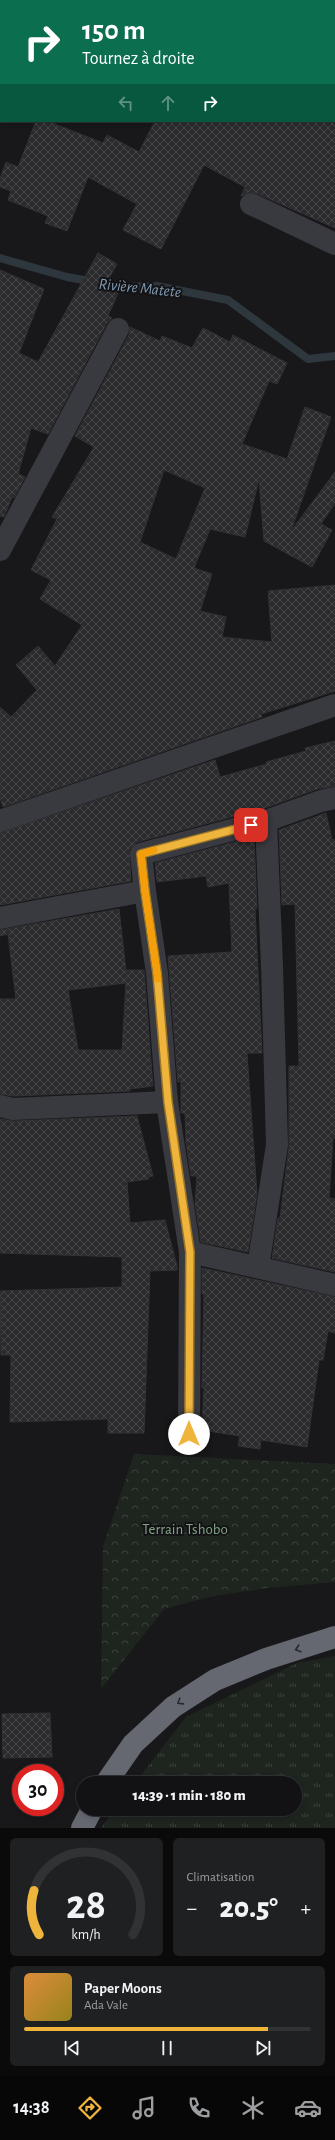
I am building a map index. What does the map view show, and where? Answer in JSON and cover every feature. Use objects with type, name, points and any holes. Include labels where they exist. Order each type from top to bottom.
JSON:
[{"type":"highway","points":[[111,1776],[133,1744],[173,1706],[215,1680],[266,1659],[335,1637]]},
{"type":"highway","points":[[82,1828],[88,1816]]},
{"type":"street","points":[[251,204],[335,244]]},
{"type":"street","points":[[0,550],[118,329]]},
{"type":"street","points":[[0,821],[335,705]]},
{"type":"street","points":[[189,1434],[190,1252],[168,1102],[157,973],[141,854],[266,821],[321,801],[335,798]]},
{"type":"street","points":[[258,1267],[277,1145],[266,821]]},
{"type":"street","points":[[0,918],[145,891]]},
{"type":"street","points":[[0,1106],[13,1108],[168,1102]]},
{"type":"street","points":[[190,1252],[335,1285]]},
{"type":"green space","name":"Terrain Tshobo","points":[[134,1454],[335,1464],[335,1582],[267,1588],[213,1596],[164,1609],[101,1689],[103,1547]]},
{"type":"green space","points":[[335,1656],[335,1828],[101,1828],[110,1816],[302,1816],[302,1776],[140,1776],[186,1717],[297,1663]]},
{"type":"building","points":[[36,122],[50,122],[103,143],[107,135],[139,152],[154,122],[335,122],[335,228],[256,193],[250,192],[241,196],[245,187],[204,165],[161,249],[123,230],[137,204],[88,177],[67,231],[45,223],[48,216],[8,200],[11,191],[0,187],[0,179],[6,162],[18,167]]},
{"type":"building","points":[[98,253],[117,264],[104,287],[118,293],[108,316],[112,318],[107,323],[48,434],[31,428],[18,474],[25,477],[14,498],[12,497],[4,517],[0,516],[0,270],[44,289],[19,353],[38,362]]},
{"type":"building","points":[[130,327],[160,341],[162,336],[192,348],[203,328],[230,342],[233,335],[287,363],[277,384],[269,381],[242,444],[287,459],[305,407],[331,417],[291,531],[335,472],[335,503],[321,524],[332,530],[312,567],[264,541],[259,479],[245,537],[210,529],[194,568],[212,574],[200,611],[226,617],[222,637],[272,642],[268,591],[335,585],[335,691],[261,714],[262,717],[3,807],[0,798],[0,707],[11,717],[37,690],[16,665],[38,646],[55,666],[82,625],[40,599],[51,580],[31,570],[57,519],[52,517],[94,447],[75,436],[129,335]],"holes":[[[164,470],[205,488],[176,559],[140,542]]]},
{"type":"building","points":[[335,741],[335,786],[317,789],[262,809],[137,842],[129,850],[131,881],[0,905],[0,833],[215,760],[220,777],[306,751],[305,748]]},
{"type":"building","points":[[326,813],[332,840],[335,840],[335,1138],[333,1138],[329,1198],[335,1199],[335,1272],[272,1258],[278,1218],[280,1218],[289,1147],[289,1066],[299,1066],[295,904],[282,905],[279,830]]},
{"type":"building","points":[[254,837],[257,908],[255,909],[262,1053],[247,1053],[257,1194],[248,1252],[201,1242],[195,1204],[197,1176],[191,1176],[186,1142],[185,1113],[181,1113],[181,1081],[178,1082],[168,956],[232,952],[229,883],[208,887],[206,876],[157,882],[155,863]]},
{"type":"building","points":[[119,909],[127,980],[127,970],[144,970],[153,1086],[130,1089],[130,1091],[14,1096],[0,1094],[0,999],[16,999],[8,934],[0,936],[0,930]],"holes":[[[126,983],[122,1050],[78,1050],[68,990]]]},
{"type":"building","points":[[137,1116],[153,1176],[148,1177],[149,1179],[127,1182],[130,1223],[165,1220],[177,1266],[177,1270],[150,1271],[144,1433],[108,1433],[108,1419],[10,1422],[11,1355],[1,1355],[0,1291],[122,1287],[122,1257],[0,1253],[0,1119],[14,1121]]},
{"type":"building","points":[[202,1268],[335,1297],[335,1333],[328,1331],[323,1360],[319,1360],[307,1447],[261,1440],[260,1449],[238,1446],[240,1436],[202,1430],[204,1387],[202,1388],[204,1294],[202,1294]]},
{"type":"building","points":[[50,1713],[52,1757],[3,1758],[2,1714]]},
{"type":"waterway","name":"Rivière Matete","points":[[0,258],[67,277],[122,287],[157,286],[228,300],[308,359],[335,356]]},
{"type":"slow traffic","points":[[154,850],[141,854],[158,979]]},
{"type":"route","points":[[189,1434],[190,1252],[168,1102],[157,973],[141,854],[251,825]]}]
